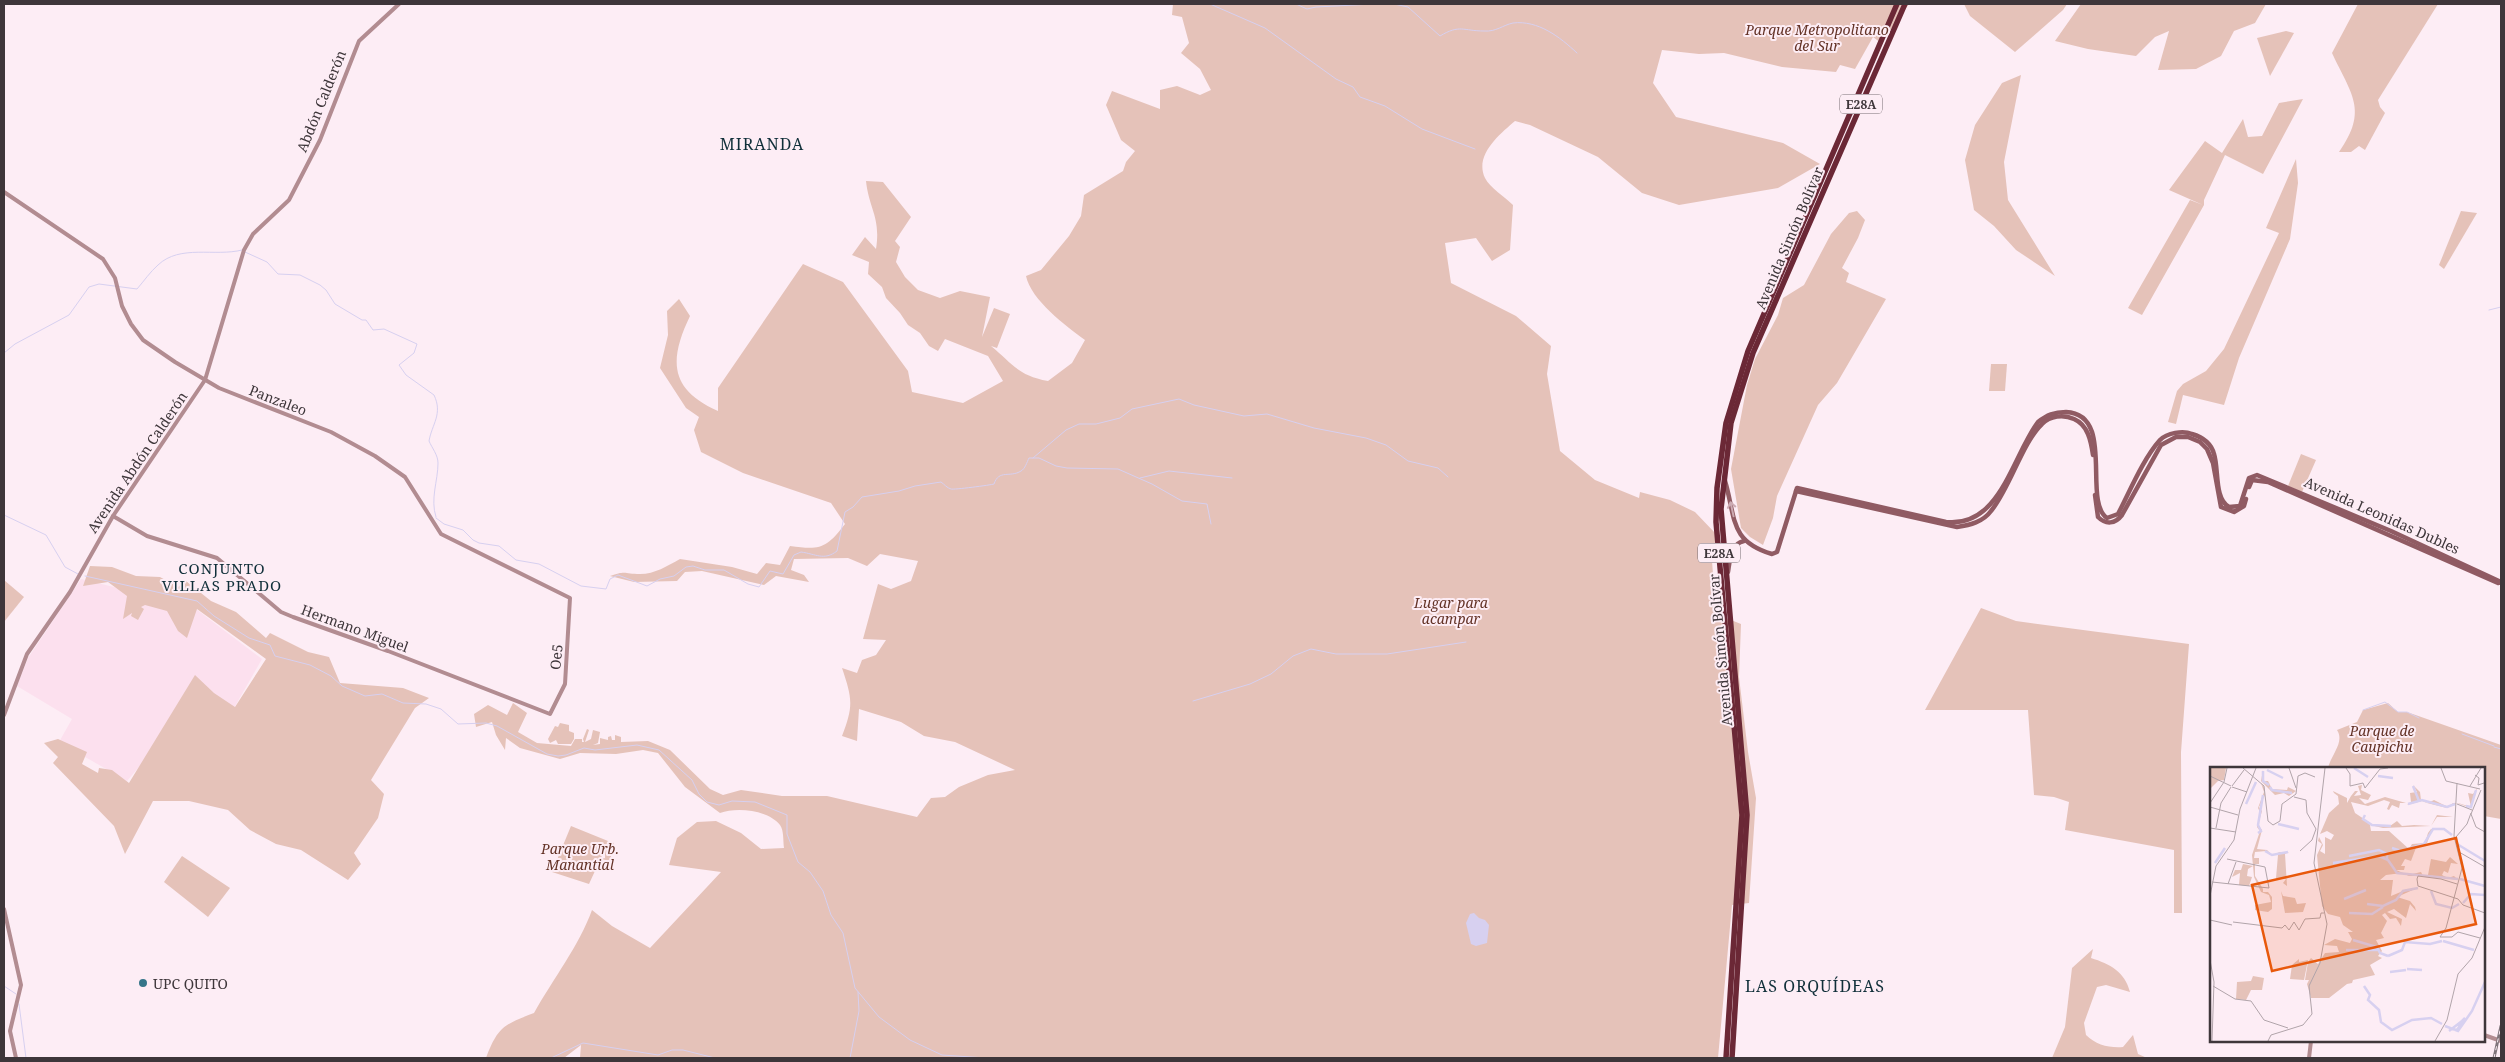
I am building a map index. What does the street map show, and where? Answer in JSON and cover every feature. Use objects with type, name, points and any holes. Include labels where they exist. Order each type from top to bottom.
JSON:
[{"type":"highway","name":"Avenida Simón Bolívar","points":[[1726,1058],[1747,815],[1721,509],[1723,475],[1731,424],[1740,389],[1753,353],[1897,4]]},
{"type":"highway","name":"Avenida Simón Bolívar","points":[[1732,1058],[1738,932],[1741,796],[1716,522],[1720,459],[1731,400],[1745,359],[1905,4]]},
{"type":"main road","name":"Avenida Leonidas Dubles","points":[[1744,541],[1769,554],[1777,552],[1796,490],[1946,522],[1966,522],[1989,508],[2038,422],[2048,414],[2070,412],[2084,420],[2092,435],[2097,499],[2104,516],[2111,518],[2118,514],[2148,458],[2165,438],[2187,432],[2200,437],[2211,446],[2216,463],[2221,499],[2229,507],[2240,506],[2248,479],[2270,479],[2298,494],[2498,583],[2501,582]]},
{"type":"main road","points":[[1723,475],[1736,525],[1744,541],[1734,547],[1726,580]]},
{"type":"street","name":"Abdón Calderón","points":[[238,263],[260,226],[289,200],[320,140],[359,41],[399,4]]},
{"type":"street","name":"Panzaleo","points":[[4,192],[102,258],[115,278],[122,306],[137,336],[205,380],[237,396],[331,432],[375,456],[405,477],[441,534],[571,599]]},
{"type":"street","name":"Avenida Abdón Calderón","points":[[4,716],[27,654],[79,577],[113,516],[205,380],[238,263]]},
{"type":"street","name":"Hermano Miguel","points":[[113,516],[147,536],[217,558],[280,612],[550,714]]},
{"type":"street","name":"Oe5","points":[[550,714],[565,684],[571,599]]},
{"type":"street","points":[[4,909],[21,984],[10,1031],[16,1058]]},
{"type":"street","points":[[2485,1035],[2501,1041]]},
{"type":"street","points":[[2309,1058],[2311,1042]]},
{"type":"shaded area","points":[[81,579],[192,606],[262,659],[230,715],[150,754],[127,781],[59,742],[72,719],[17,686],[28,658]]},
{"type":"shaded area","points":[[1474,913],[1489,925],[1487,943],[1476,946],[1471,944],[1466,923],[1470,914]]},
{"type":"green space","points":[[1173,4],[1909,4],[1881,43],[1873,37],[1855,69],[1840,65],[1836,72],[1782,67],[1724,53],[1699,54],[1662,50],[1653,83],[1676,117],[1783,143],[1820,164],[1778,188],[1679,205],[1642,193],[1598,157],[1530,125],[1515,121],[1490,146],[1483,161],[1485,178],[1490,185],[1513,205],[1510,250],[1492,261],[1476,238],[1445,243],[1451,283],[1516,316],[1551,346],[1547,374],[1560,451],[1595,480],[1639,498],[1640,492],[1670,500],[1695,512],[1715,533],[1715,552],[1712,561],[1716,614],[1741,624],[1739,677],[1748,752],[1756,798],[1749,903],[1732,905],[1718,1058],[580,1058],[581,1045],[564,1058],[486,1058],[494,1040],[503,1028],[534,1013],[573,949],[592,910],[612,926],[650,948],[721,872],[669,865],[677,838],[697,822],[716,821],[741,833],[761,849],[784,848],[782,830],[775,820],[752,811],[735,810],[720,813],[685,787],[658,753],[643,750],[616,754],[580,753],[560,759],[520,748],[506,738],[505,750],[496,735],[492,722],[476,727],[474,714],[488,705],[507,715],[513,703],[527,713],[518,732],[537,743],[571,746],[575,739],[582,739],[582,742],[584,742],[583,739],[587,729],[589,730],[585,742],[591,739],[593,730],[600,732],[598,743],[593,745],[600,744],[600,738],[608,740],[608,737],[611,736],[612,740],[615,740],[615,735],[621,737],[621,742],[648,741],[670,750],[710,789],[723,795],[741,790],[782,796],[827,796],[917,817],[931,798],[945,797],[959,787],[988,775],[1015,770],[955,742],[924,736],[901,722],[859,709],[857,741],[842,736],[850,709],[850,695],[842,668],[857,673],[862,660],[876,655],[886,640],[863,639],[878,584],[891,589],[911,581],[918,561],[880,554],[867,566],[848,558],[794,559],[791,570],[804,575],[809,582],[776,576],[764,585],[702,571],[685,572],[677,581],[634,582],[610,576],[623,573],[651,573],[680,559],[732,567],[757,574],[766,563],[780,565],[790,546],[809,548],[822,546],[833,539],[845,524],[831,503],[743,473],[701,452],[694,430],[699,417],[686,408],[660,368],[668,335],[667,311],[679,299],[690,316],[679,346],[678,372],[682,383],[690,393],[718,411],[718,388],[803,264],[843,282],[908,371],[912,392],[963,403],[1003,381],[988,356],[945,339],[938,351],[929,346],[920,333],[908,325],[886,298],[882,287],[868,274],[869,262],[852,255],[865,237],[876,249],[876,221],[866,181],[883,182],[911,217],[895,241],[900,247],[896,262],[905,277],[918,290],[940,298],[960,291],[990,297],[982,337],[994,308],[1010,314],[997,348],[991,346],[1016,368],[1029,376],[1048,381],[1072,363],[1085,340],[1050,312],[1029,285],[1026,276],[1041,270],[1069,236],[1081,216],[1084,195],[1123,171],[1126,162],[1135,151],[1121,140],[1106,105],[1112,91],[1160,109],[1160,90],[1177,86],[1200,95],[1211,90],[1200,69],[1181,53],[1189,43],[1182,17],[1172,15]]},
{"type":"green space","points":[[1964,4],[2067,4],[2063,10],[2015,52],[1970,16]]},
{"type":"green space","points":[[2081,4],[2266,4],[2255,23],[2234,31],[2221,56],[2196,69],[2158,70],[2169,31],[2155,37],[2136,56],[2088,49],[2055,41]]},
{"type":"green space","points":[[2358,4],[2438,4],[2378,100],[2380,107],[2385,113],[2365,150],[2359,146],[2351,152],[2339,152],[2353,125],[2355,113],[2350,91],[2332,53]]},
{"type":"green space","points":[[2286,31],[2294,33],[2270,76],[2257,38]]},
{"type":"green space","points":[[2021,75],[2004,162],[2008,200],[2055,276],[2016,250],[1994,226],[1974,210],[1965,160],[1975,125],[2002,83]]},
{"type":"green space","points":[[2303,99],[2263,174],[2225,155],[2204,200],[2204,205],[2142,315],[2128,308],[2190,200],[2203,205],[2169,190],[2205,141],[2222,153],[2243,119],[2248,137],[2262,136],[2279,103]]},
{"type":"green space","points":[[2296,159],[2298,183],[2290,239],[2239,358],[2224,405],[2183,395],[2176,424],[2168,422],[2177,391],[2183,384],[2206,371],[2224,349],[2279,233],[2266,228]]},
{"type":"green space","points":[[1857,211],[1865,220],[1842,268],[1849,273],[1846,282],[1886,299],[1837,383],[1818,405],[1777,496],[1773,518],[1763,545],[1750,537],[1741,528],[1731,469],[1747,385],[1755,359],[1778,315],[1783,298],[1804,285],[1831,234],[1849,213]]},
{"type":"green space","points":[[2461,211],[2477,213],[2444,269],[2439,265]]},
{"type":"green space","points":[[1991,364],[2007,364],[2005,391],[1989,391]]},
{"type":"green space","points":[[2301,454],[2316,460],[2302,492],[2288,486]]},
{"type":"green space","points":[[90,566],[112,567],[136,576],[160,577],[178,587],[186,581],[211,601],[236,612],[266,638],[270,633],[308,652],[329,657],[340,683],[403,688],[429,698],[415,708],[371,780],[384,794],[378,818],[354,853],[361,864],[348,880],[301,850],[276,844],[250,830],[228,810],[189,801],[153,801],[125,854],[114,826],[53,763],[58,757],[44,743],[58,739],[87,752],[82,764],[98,773],[99,768],[112,770],[129,783],[195,675],[214,693],[235,707],[266,659],[197,609],[187,638],[178,631],[167,611],[145,605],[141,607],[144,609],[138,620],[131,616],[132,613],[123,619],[127,596],[108,582],[83,586]]},
{"type":"green space","points":[[4,580],[24,597],[4,622]]},
{"type":"green space","points":[[1981,608],[2016,621],[2189,644],[2181,752],[2182,913],[2174,913],[2174,850],[2065,830],[2069,802],[2054,797],[2034,795],[2028,710],[1925,710]]},
{"type":"green space","name":"Parque de Caupichu","points":[[2388,703],[2398,712],[2407,712],[2501,745],[2501,819],[2485,816],[2485,767],[2328,767],[2338,744],[2339,735],[2337,730],[2357,722],[2363,710]]},
{"type":"green space","points":[[560,723],[569,725],[569,731],[574,733],[574,739],[571,744],[558,744],[556,740],[550,743],[548,739],[555,726],[558,727]]},
{"type":"green space","name":"Parque Urb. Manantial","points":[[571,826],[608,841],[607,845],[609,841],[614,843],[610,861],[601,859],[605,858],[605,849],[589,884],[552,872]]},
{"type":"green space","points":[[182,856],[230,888],[208,917],[164,882]]},
{"type":"green space","points":[[2093,949],[2091,958],[2116,970],[2128,985],[2130,992],[2106,985],[2097,987],[2084,1023],[2086,1035],[2098,1043],[2123,1047],[2133,1035],[2138,1054],[2147,1058],[2052,1058],[2065,1027],[2072,968]]},
{"type":"waterway","points":[[1210,4],[1265,28],[1336,79],[1353,87],[1360,97],[1385,106],[1422,129],[1475,149]]},
{"type":"waterway","points":[[1296,4],[1307,9],[1374,4]]},
{"type":"waterway","points":[[1394,4],[1408,7],[1440,36],[1457,29],[1488,31],[1513,23],[1531,24],[1556,36],[1577,53]]},
{"type":"waterway","points":[[4,353],[15,344],[69,315],[89,287],[99,284],[137,289],[158,265],[177,255],[242,250]]},
{"type":"waterway","points":[[245,252],[267,262],[278,274],[300,275],[320,285],[326,290],[335,304],[362,320],[366,320],[373,330],[384,329],[417,344],[414,353],[399,365],[406,375],[434,395],[436,402],[436,419],[429,441],[438,460],[434,504],[436,517]]},
{"type":"waterway","points":[[2489,310],[2501,307]]},
{"type":"waterway","points":[[1033,458],[1066,430],[1079,424],[1096,424],[1120,418],[1132,409],[1179,399],[1194,405],[1244,416],[1267,414],[1314,428],[1366,438],[1386,445],[1408,461],[1438,468],[1448,477]]},
{"type":"waterway","points":[[436,518],[444,524],[463,530],[479,543],[499,546],[516,560],[539,564],[581,586],[606,589],[610,579],[618,575],[647,586],[660,579],[674,576],[686,567],[693,566],[705,570],[724,570],[748,584],[759,587],[770,571],[783,574],[794,555],[801,552],[828,556],[837,551],[845,512],[853,507],[862,497],[941,482],[951,489],[994,484],[996,479],[1002,475],[1017,473],[1022,470],[1029,458],[1039,458],[1056,466],[1067,468],[1118,469],[1152,484],[1182,501],[1207,504],[1211,524]]},
{"type":"waterway","points":[[1140,478],[1169,471],[1232,478]]},
{"type":"waterway","points":[[4,515],[46,535],[65,567],[78,574]]},
{"type":"waterway","points":[[85,576],[197,601],[214,616],[249,638],[270,645],[275,656],[310,665],[331,676],[342,686],[365,696],[382,694],[403,703],[426,704],[441,709],[458,724],[486,723],[497,726],[547,754],[558,756],[584,748],[595,750],[637,745],[659,750],[692,780],[699,794],[707,802],[719,805],[732,801],[755,802],[787,815],[787,834],[798,862],[810,872],[823,891],[831,915],[843,933],[855,988],[879,1017],[910,1040],[942,1055],[986,1058]]},
{"type":"waterway","points":[[1193,701],[1250,684],[1271,674],[1293,656],[1311,649],[1336,654],[1387,654],[1466,642]]},
{"type":"waterway","points":[[2363,710],[2385,702],[2398,712],[2407,712],[2419,718]]},
{"type":"waterway","points":[[2462,734],[2494,746]]},
{"type":"waterway","points":[[2494,747],[2501,749]]},
{"type":"waterway","points":[[4,986],[16,994]]},
{"type":"waterway","points":[[850,1058],[859,1011],[858,992]]},
{"type":"waterway","points":[[19,1004],[26,1058]]},
{"type":"waterway","points":[[551,1058],[583,1043],[658,1055],[672,1050],[683,1050],[715,1058]]},
{"type":"railway","points":[[2494,1058],[2501,1026]]},
{"type":"place","name":"UPC QUITO","points":[[143,983]]},
{"type":"district","name":"MIRANDA","points":[[762,144]]},
{"type":"district","name":"CONJUNTO VILLAS PRADO","points":[[222,576]]},
{"type":"district","name":"LAS ORQUÍDEAS","points":[[1815,986]]},
{"type":"park label","name":"Parque Metropolitano del Sur","points":[[1817,38]]},
{"type":"park label","name":"Lugar para acampar","points":[[1451,610]]}]
